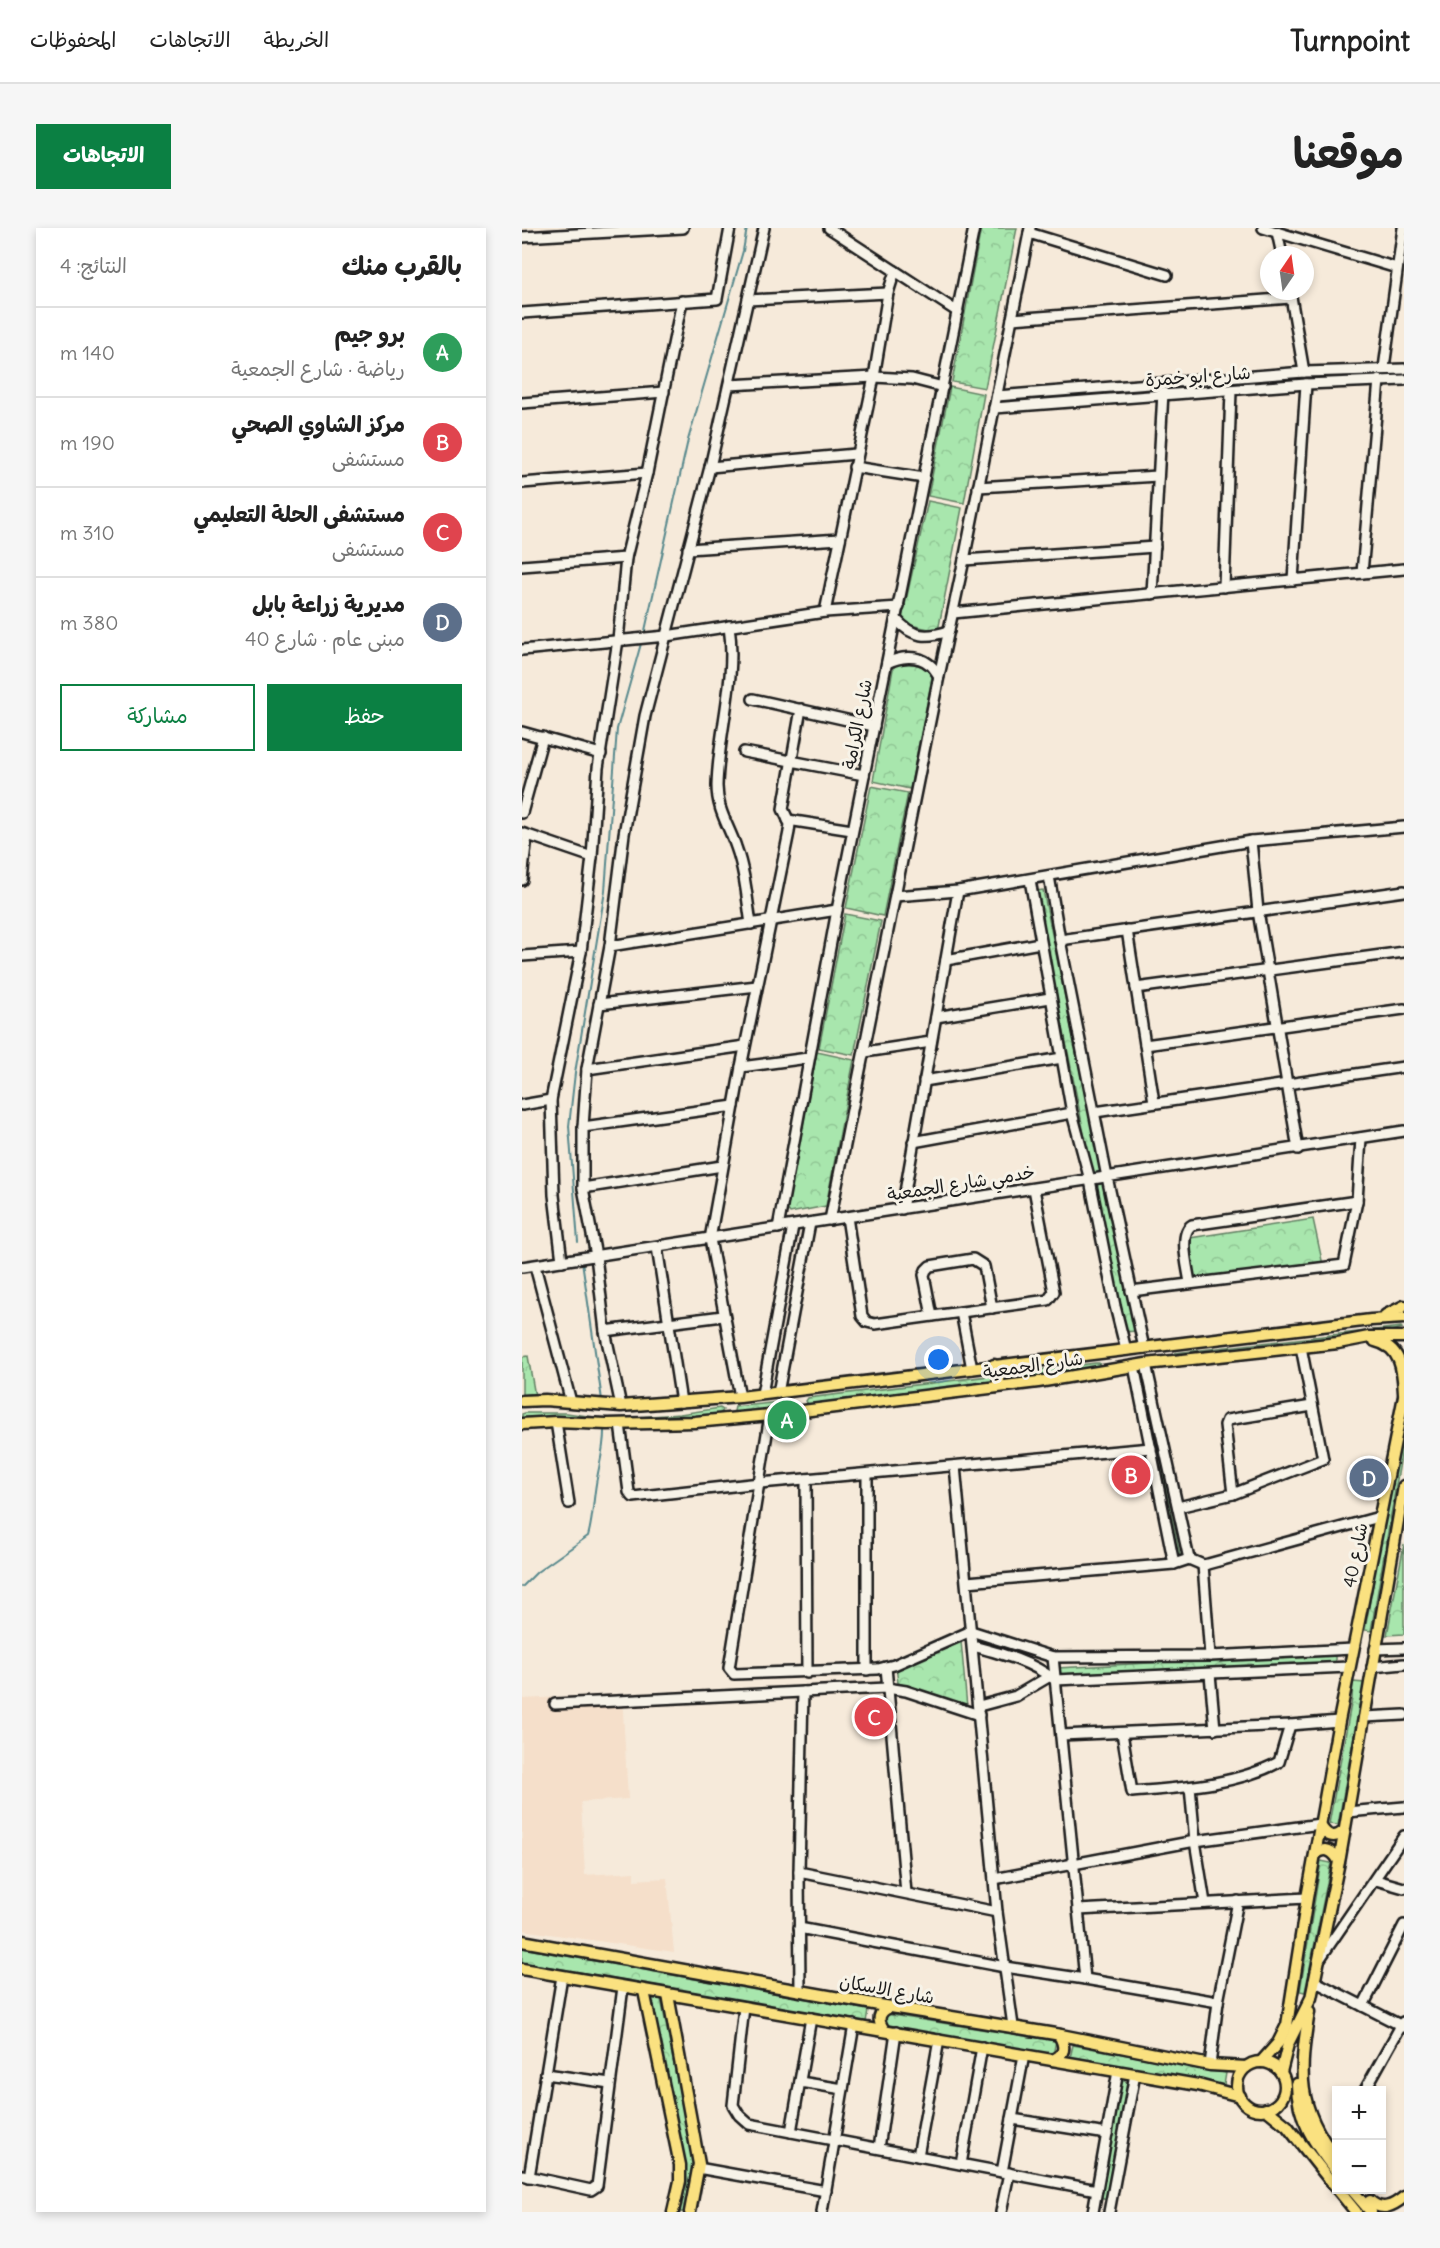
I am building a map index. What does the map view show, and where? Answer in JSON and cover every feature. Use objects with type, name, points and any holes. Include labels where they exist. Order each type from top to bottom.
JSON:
[{"type":"main road","points":[[1371,1320],[1395,1312],[1404,1306]]},
{"type":"main road","name":"شارع الجمعية","points":[[522,1401],[621,1406],[740,1397],[1371,1320],[1404,1318]]},
{"type":"main road","name":"شارع الجمعية","points":[[522,1424],[695,1422],[770,1415],[1038,1382],[1146,1364],[1369,1337],[1404,1337]]},
{"type":"main road","name":"شارع 40","points":[[1261,2062],[1278,2043],[1287,2025],[1314,1855],[1404,1394],[1402,1370],[1398,1357],[1388,1345],[1369,1337]]},
{"type":"main road","points":[[1112,1352],[1107,1361],[1116,1369]]},
{"type":"main road","points":[[1098,1354],[1103,1361],[1102,1371]]},
{"type":"main road","points":[[1034,1361],[1032,1372],[1038,1382]]},
{"type":"main road","points":[[994,1365],[1000,1376],[997,1387]]},
{"type":"main road","name":"شارع 40","points":[[1332,2152],[1306,2126],[1298,2102],[1297,2080],[1314,1981],[1339,1861],[1404,1486]]},
{"type":"main road","points":[[1372,1552],[1383,1550],[1391,1556]]},
{"type":"main road","points":[[1320,1824],[1324,1833],[1329,1836],[1337,1836],[1344,1831]]},
{"type":"main road","points":[[1314,1855],[1323,1850],[1329,1850],[1334,1852],[1339,1861]]},
{"type":"main road","name":"شارع الاسكان","points":[[522,1941],[889,2007],[1013,2026],[1210,2065],[1246,2067]]},
{"type":"main road","points":[[522,1969],[1209,2087],[1240,2096],[1251,2107],[1266,2109],[1287,2126],[1332,2178]]},
{"type":"main road","points":[[644,1991],[680,2165],[680,2181],[673,2212]]},
{"type":"main road","points":[[668,1995],[698,2168],[690,2212]]},
{"type":"main road","points":[[1281,2072],[1288,2044],[1311,1998]]},
{"type":"main road","points":[[889,2007],[879,2016],[880,2023],[890,2031]]},
{"type":"main road","points":[[1052,2060],[1064,2051],[1064,2044],[1059,2035]]},
{"type":"main road","points":[[1240,2096],[1238,2080],[1246,2067],[1261,2062],[1269,2063],[1281,2072],[1284,2079],[1283,2095],[1280,2101],[1266,2109]]},
{"type":"main road","points":[[1344,2194],[1351,2212]]},
{"type":"main road","points":[[1345,2194],[1356,2212]]},
{"type":"main road","points":[[1348,2194],[1380,2212]]},
{"type":"main road","points":[[1370,2206],[1385,2207],[1396,2204],[1404,2197]]},
{"type":"street","points":[[522,237],[683,228]]},
{"type":"street","points":[[522,313],[717,299],[730,228]]},
{"type":"street","points":[[621,1406],[605,1331],[596,1256],[583,1188],[583,1127],[587,1069],[610,945],[632,778],[645,716],[710,467],[764,228]]},
{"type":"street","points":[[830,228],[958,312]]},
{"type":"street","points":[[1263,228],[1397,268]]},
{"type":"street","points":[[1391,380],[1388,368],[1403,228]]},
{"type":"street","name":"شارع الكرامة","points":[[778,1228],[852,830],[958,312],[972,229]]},
{"type":"street","points":[[830,1220],[1029,230],[1167,274]]},
{"type":"street","points":[[1276,232],[1280,246]]},
{"type":"street","points":[[825,612],[888,293],[896,271]]},
{"type":"street","points":[[748,300],[888,293]]},
{"type":"street","points":[[1012,319],[1260,298]]},
{"type":"street","points":[[1292,300],[1304,372]]},
{"type":"street","points":[[562,1261],[554,1195],[551,1100],[581,952],[592,857],[598,768],[618,640],[626,558],[647,473],[682,301]]},
{"type":"street","name":"شارع ابو خمرة","points":[[997,396],[1304,372],[1404,369]]},
{"type":"street","points":[[729,385],[873,377],[912,379],[942,387]]},
{"type":"street","points":[[1362,573],[1379,380]]},
{"type":"street","name":"شارع ابو خمرة","points":[[994,408],[1306,384],[1404,380]]},
{"type":"street","points":[[1152,594],[1164,384]]},
{"type":"street","points":[[1293,580],[1306,384]]},
{"type":"street","points":[[1224,586],[1231,391]]},
{"type":"street","points":[[522,402],[664,392]]},
{"type":"street","points":[[710,467],[856,454]]},
{"type":"street","points":[[854,467],[924,478]]},
{"type":"street","points":[[522,483],[647,473]]},
{"type":"street","points":[[978,487],[1158,476]]},
{"type":"street","points":[[688,549],[840,539]]},
{"type":"street","points":[[964,560],[1155,547]]},
{"type":"street","points":[[522,566],[626,558]]},
{"type":"street","points":[[953,613],[1404,569]]},
{"type":"street","points":[[522,650],[666,636],[825,612],[899,607]]},
{"type":"street","points":[[896,619],[906,630],[918,634],[932,636],[949,631]]},
{"type":"street","points":[[729,627],[731,659],[717,787],[719,809],[742,866],[751,924]]},
{"type":"street","points":[[887,663],[900,657],[917,659],[929,663],[939,676]]},
{"type":"street","points":[[753,699],[874,726]]},
{"type":"street","points":[[740,1397],[710,1239],[745,1046],[789,832],[788,820],[783,809],[801,709]]},
{"type":"street","points":[[522,732],[602,754]]},
{"type":"street","points":[[522,813],[543,738]]},
{"type":"street","points":[[744,752],[864,775]]},
{"type":"street","points":[[788,820],[852,830]]},
{"type":"street","points":[[895,896],[958,891],[1030,880],[1251,841],[1404,827]]},
{"type":"street","points":[[522,880],[524,835],[592,857]]},
{"type":"street","points":[[1251,841],[1258,911],[1298,1149]]},
{"type":"street","points":[[1049,876],[1107,1177],[1144,1348]]},
{"type":"street","points":[[1030,880],[1072,1113],[1090,1180],[1126,1350]]},
{"type":"street","points":[[902,1209],[958,891]]},
{"type":"street","points":[[1060,940],[1404,891]]},
{"type":"street","points":[[610,945],[837,910]]},
{"type":"street","points":[[1127,930],[1154,1102]]},
{"type":"street","points":[[946,960],[1040,943]]},
{"type":"street","points":[[522,956],[581,952]]},
{"type":"street","points":[[1136,988],[1404,952]]},
{"type":"street","points":[[599,1004],[757,986]]},
{"type":"street","points":[[936,1017],[1050,998]]},
{"type":"street","points":[[1144,1045],[1404,1009]]},
{"type":"street","points":[[865,1052],[931,1042]]},
{"type":"street","points":[[587,1069],[745,1046]]},
{"type":"street","points":[[741,1067],[808,1058]]},
{"type":"street","points":[[924,1082],[1062,1058]]},
{"type":"street","points":[[1095,1112],[1288,1082],[1404,1067]]},
{"type":"street","points":[[522,1105],[551,1100]]},
{"type":"street","points":[[583,1127],[734,1106]]},
{"type":"street","points":[[913,1142],[1072,1113]]},
{"type":"street","name":"خدمي شارع الجمعية","points":[[522,1268],[1404,1131]]},
{"type":"street","points":[[1131,1291],[1341,1266],[1346,1262],[1358,1201],[1362,1138]]},
{"type":"street","points":[[583,1188],[722,1166]]},
{"type":"street","points":[[847,1217],[862,1316],[867,1322],[875,1324],[1048,1300],[1054,1292],[1034,1189]]},
{"type":"street","points":[[1190,1284],[1184,1235],[1192,1224],[1358,1201]]},
{"type":"street","points":[[778,1393],[810,1223]]},
{"type":"street","points":[[762,1394],[793,1226]]},
{"type":"street","points":[[657,1247],[681,1402]]},
{"type":"street","points":[[932,1316],[924,1275],[926,1270],[930,1266],[973,1259],[984,1266],[992,1308]]},
{"type":"street","points":[[534,1266],[571,1402]]},
{"type":"street","points":[[961,1312],[972,1369]]},
{"type":"street","points":[[605,1331],[723,1316]]},
{"type":"street","points":[[1178,1507],[1233,1494],[1323,1459],[1301,1347]]},
{"type":"street","points":[[1146,1364],[1189,1559]]},
{"type":"street","points":[[1134,1366],[1174,1564]]},
{"type":"street","points":[[766,1380],[766,1386],[770,1390],[778,1387],[780,1381]]},
{"type":"street","points":[[1233,1494],[1224,1425],[1227,1420],[1312,1406]]},
{"type":"street","points":[[770,1415],[730,1670],[738,1676],[867,1670],[886,1667],[971,1631],[1053,1657],[1210,1656],[1353,1649]]},
{"type":"street","points":[[556,1422],[569,1503]]},
{"type":"street","points":[[620,1424],[629,1492],[633,1497],[760,1483],[1151,1448]]},
{"type":"street","points":[[955,1466],[997,1912],[1013,2026]]},
{"type":"street","points":[[867,1474],[867,1670]]},
{"type":"street","points":[[806,1479],[807,1673]]},
{"type":"street","points":[[967,1582],[1174,1564],[1189,1559],[1203,1565],[1379,1517]]},
{"type":"street","points":[[1203,1565],[1210,1656]]},
{"type":"street","points":[[973,1646],[1018,1658],[1038,1667],[1053,1678]]},
{"type":"street","points":[[1375,1649],[1404,1648]]},
{"type":"street","points":[[1053,1657],[1053,1678],[1061,1735],[1084,1979]]},
{"type":"street","points":[[1372,1666],[1404,1664]]},
{"type":"street","points":[[886,1667],[906,1893]]},
{"type":"street","points":[[555,1704],[887,1688],[979,1710],[1016,1696],[1053,1678],[1210,1674],[1349,1667]]},
{"type":"street","points":[[1210,1674],[1215,1729]]},
{"type":"street","points":[[800,1990],[799,1872],[803,1692]]},
{"type":"street","points":[[1364,1717],[1404,1715]]},
{"type":"street","points":[[1061,1735],[1339,1721]]},
{"type":"street","points":[[1122,1733],[1132,1792],[1190,1787],[1261,1772],[1279,1761],[1290,1725]]},
{"type":"street","points":[[1190,1787],[1195,1841],[1205,1903]]},
{"type":"street","points":[[1347,1812],[1404,1807]]},
{"type":"street","points":[[994,1879],[1195,1841],[1320,1824]]},
{"type":"street","points":[[1319,1961],[1404,1837]]},
{"type":"street","points":[[799,1872],[997,1912]]},
{"type":"street","points":[[1376,1880],[1404,1888]]},
{"type":"street","points":[[1078,1910],[1307,1898]]},
{"type":"street","points":[[1210,2065],[1218,2002],[1238,1901]]},
{"type":"street","points":[[1363,2006],[1404,1925]]},
{"type":"street","points":[[799,1928],[1005,1967],[1218,2002]]},
{"type":"street","points":[[562,1976],[526,2176],[591,2190],[597,2186],[622,1987]]},
{"type":"street","points":[[1314,1981],[1403,2024],[1368,2086]]},
{"type":"street","points":[[744,2007],[733,2105],[739,2115],[749,2124],[1097,2190]]},
{"type":"street","points":[[791,2132],[811,2018]]},
{"type":"street","points":[[822,2212],[854,2025]]},
{"type":"street","points":[[879,2148],[890,2031]]},
{"type":"street","points":[[918,2156],[939,2040]]},
{"type":"street","points":[[960,2164],[982,2047]]},
{"type":"street","points":[[1001,2212],[1012,2119],[1024,2055]]},
{"type":"street","points":[[1118,2071],[1093,2208],[1110,2210],[1135,2074]]},
{"type":"street","points":[[546,2074],[610,2083]]},
{"type":"street","points":[[800,2082],[843,2089]]},
{"type":"street","points":[[1012,2119],[1107,2134]]},
{"type":"street","points":[[698,2168],[826,2191]]},
{"type":"shaded area","points":[[622,1694],[628,1799],[581,1802],[585,1875],[634,1872],[634,1880],[667,1878],[674,1952],[522,1930],[522,1699]]},
{"type":"green space","points":[[981,228],[1017,228],[985,388],[952,382]]},
{"type":"green space","points":[[950,387],[984,394],[964,503],[928,496]]},
{"type":"green space","points":[[928,501],[962,508],[938,631],[901,623]]},
{"type":"green space","points":[[898,662],[926,667],[932,672],[910,789],[873,781],[893,669]]},
{"type":"green space","points":[[871,786],[908,793],[883,916],[846,908]]},
{"type":"green space","points":[[1043,890],[1101,1173],[1092,1174],[1036,891]]},
{"type":"green space","points":[[845,914],[881,921],[854,1055],[819,1048]]},
{"type":"green space","points":[[817,1052],[854,1060],[826,1206],[790,1213],[787,1209]]},
{"type":"green space","points":[[1104,1183],[1135,1331],[1125,1332],[1096,1185]]},
{"type":"green space","points":[[1313,1219],[1323,1265],[1194,1280],[1190,1238]]},
{"type":"green space","points":[[1401,1327],[1369,1337],[1173,1358],[1175,1353]]},
{"type":"green space","points":[[528,1356],[535,1396],[522,1397],[522,1357]]},
{"type":"green space","points":[[1099,1363],[1101,1368],[1099,1370],[809,1406],[806,1401],[808,1398]]},
{"type":"green space","points":[[1145,1392],[1180,1554],[1173,1556],[1138,1393]]},
{"type":"green space","points":[[1404,1400],[1404,1439],[1371,1631],[1365,1630]]},
{"type":"green space","points":[[788,1401],[791,1404],[789,1408],[737,1414],[734,1411],[735,1407]]},
{"type":"green space","points":[[720,1408],[723,1410],[720,1414],[672,1420],[522,1420],[522,1414],[525,1413],[567,1413],[608,1419],[680,1414]]},
{"type":"green space","points":[[1404,1544],[1404,1634],[1387,1635]]},
{"type":"green space","points":[[961,1641],[967,1707],[898,1683],[896,1666]]},
{"type":"green space","points":[[1335,1653],[1335,1662],[1058,1678],[1057,1668]]},
{"type":"green space","points":[[1353,1682],[1365,1683],[1338,1825],[1329,1824],[1352,1699]]},
{"type":"green space","points":[[1321,1861],[1331,1863],[1305,1992],[1300,1991]]},
{"type":"green space","points":[[522,1948],[868,2010],[866,2022],[522,1962]]},
{"type":"green space","points":[[651,1999],[661,1999],[695,2171],[686,2212],[678,2212],[686,2173]]},
{"type":"green space","points":[[885,2014],[1056,2041],[1053,2055],[883,2025]]},
{"type":"green space","points":[[1073,2045],[1226,2073],[1224,2085],[1070,2058]]},
{"type":"green space","points":[[1121,2080],[1128,2082],[1107,2199],[1100,2197]]},
{"type":"waterway","points":[[644,635],[688,440],[743,251],[747,228]]},
{"type":"waterway","points":[[578,1242],[569,1126],[575,1073],[605,891],[617,729],[642,640]]},
{"type":"waterway","points":[[582,1261],[602,1400]]},
{"type":"waterway","points":[[522,1587],[537,1572],[588,1536],[603,1448],[604,1427]]},
{"type":"place","name":"برو جيم","points":[[787,1420]]},
{"type":"place","name":"مركز الشاوي الصحي","points":[[1131,1475]]},
{"type":"place","name":"مديرية زراعة بابل","points":[[1369,1478]]},
{"type":"place","name":"مستشفى الحلة التعليمي","points":[[874,1717]]}]
